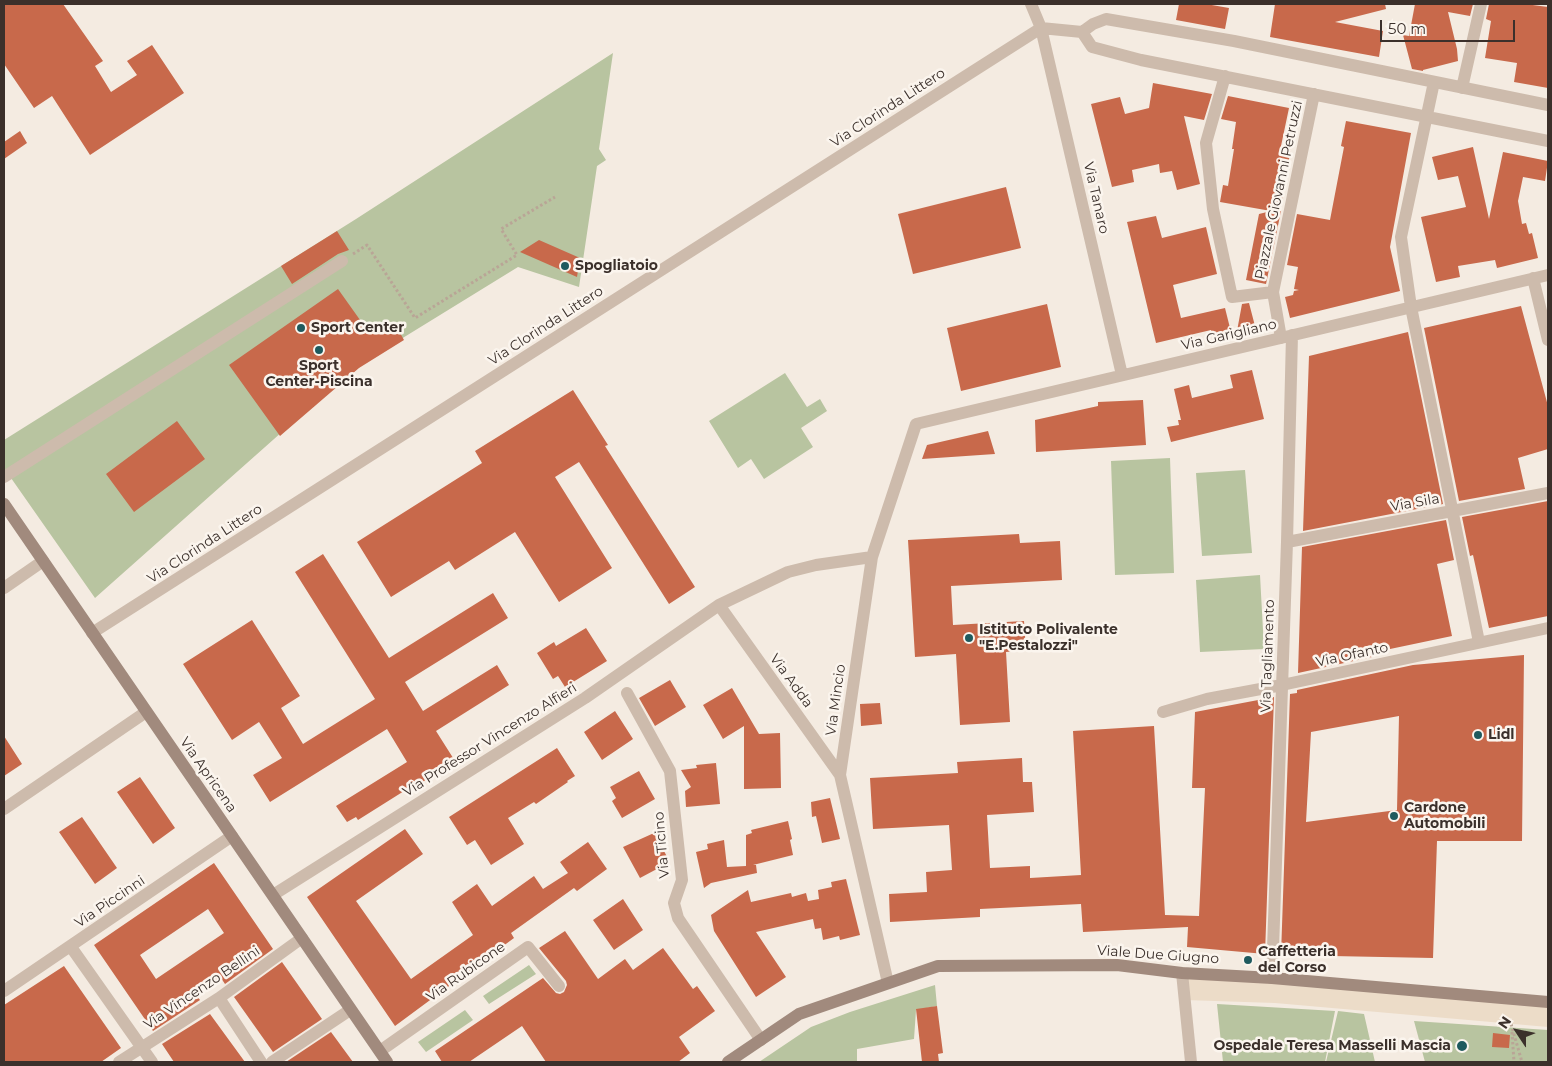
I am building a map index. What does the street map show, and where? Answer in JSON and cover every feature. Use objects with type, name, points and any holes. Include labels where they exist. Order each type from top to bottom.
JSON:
[{"type":"main road","name":"Via Apricena","points":[[4,504],[387,1062]]},
{"type":"main road","name":"Viale Due Giugno","points":[[728,1062],[798,1014],[938,966],[1117,965],[1182,973],[1272,978],[1548,1002]]},
{"type":"street","name":"Via Tanaro","points":[[1031,4],[1041,28],[1122,375]]},
{"type":"street","points":[[1462,88],[1481,4]]},
{"type":"street","points":[[1041,28],[1082,32],[1093,24],[1106,19],[1234,41],[1548,105]]},
{"type":"street","name":"Via Clorinda Littero","points":[[92,633],[1041,28]]},
{"type":"street","points":[[1082,32],[1092,47],[1141,60],[1548,141]]},
{"type":"street","points":[[1225,76],[1206,143],[1214,209],[1232,297],[1274,292]]},
{"type":"street","points":[[1434,82],[1401,237],[1411,305],[1479,642]]},
{"type":"street","name":"Piazzale Giovanni Petruzzi","points":[[1274,292],[1314,94]]},
{"type":"street","points":[[4,477],[342,262]]},
{"type":"street","name":"Via Garigliano","points":[[916,424],[1411,305],[1548,275]]},
{"type":"street","points":[[1533,278],[1548,340]]},
{"type":"street","name":"Via Tagliamento","points":[[1272,978],[1287,542],[1287,336],[1274,292]]},
{"type":"street","name":"Via Mincio","points":[[888,983],[840,775],[872,557],[916,424]]},
{"type":"street","name":"Via Sila","points":[[1287,542],[1548,494]]},
{"type":"street","name":"Via Professor Vincenzo Alfieri","points":[[273,895],[585,698],[718,605],[788,572],[816,565],[872,557]]},
{"type":"street","points":[[4,588],[43,561]]},
{"type":"street","name":"Via Adda","points":[[718,605],[840,775]]},
{"type":"street","name":"Via Ofanto","points":[[1163,712],[1207,699],[1282,686],[1548,628]]},
{"type":"street","name":"Via Ticino","points":[[627,693],[670,771],[682,880],[674,903],[678,918],[761,1040]]},
{"type":"street","points":[[4,809],[146,712]]},
{"type":"street","name":"Via Piccinni","points":[[4,991],[232,836]]},
{"type":"street","name":"Via Vincenzo Bellini","points":[[119,1062],[218,998],[302,938]]},
{"type":"street","points":[[71,947],[152,1062]]},
{"type":"street","name":"Via Rubicone","points":[[380,1051],[528,947],[559,986]]},
{"type":"street","points":[[1182,973],[1191,1062]]},
{"type":"street","points":[[218,998],[261,1062]]},
{"type":"street","points":[[272,1062],[350,1010]]},
{"type":"path","points":[[342,262],[367,246],[415,318],[517,255],[500,229],[555,197]]},
{"type":"path","points":[[1514,1062],[1511,1024],[1522,1062]]},
{"type":"green space","name":"Sport Center","points":[[613,53],[599,149],[606,160],[597,166],[579,287],[518,267],[354,368],[95,598],[4,468],[4,440],[356,219]]},
{"type":"green space","points":[[785,373],[807,407],[820,399],[827,411],[801,428],[813,447],[764,479],[751,459],[738,468],[709,421]]},
{"type":"green space","points":[[1170,458],[1174,573],[1115,575],[1111,461]]},
{"type":"green space","points":[[1245,470],[1252,553],[1202,556],[1196,473]]},
{"type":"green space","points":[[1260,575],[1264,649],[1200,652],[1196,580]]},
{"type":"green space","points":[[529,965],[536,974],[489,1004],[483,996]]},
{"type":"green space","points":[[935,985],[937,1006],[916,1010],[914,1039],[857,1049],[857,1062],[759,1062],[811,1027],[850,1012]]},
{"type":"green space","points":[[1217,1004],[1335,1011],[1325,1062],[1223,1062]]},
{"type":"green space","points":[[465,1010],[473,1020],[426,1052],[418,1042]]},
{"type":"green space","points":[[1338,1011],[1364,1014],[1375,1062],[1326,1062]]},
{"type":"green space","name":"Ospedale Teresa Masselli Mascia","points":[[1414,1021],[1548,1030],[1548,1062],[1425,1062]]},
{"type":"shaded area","points":[[1182,973],[1548,1003],[1548,1027],[1275,1003],[1185,1000]]},
{"type":"building","points":[[4,4],[63,4],[103,61],[95,66],[111,92],[137,75],[127,61],[152,45],[184,93],[90,155],[52,96],[34,108],[4,64]]},
{"type":"building","points":[[1179,4],[1206,4],[1229,8],[1225,29],[1176,20]]},
{"type":"building","points":[[1275,4],[1385,4],[1386,9],[1335,22],[1383,31],[1379,57],[1270,37]]},
{"type":"building","points":[[1415,4],[1473,4],[1470,16],[1448,12],[1458,61],[1423,71],[1412,69],[1403,35],[1409,36]]},
{"type":"building","points":[[1489,4],[1525,4],[1548,7],[1548,88],[1514,82],[1517,63],[1485,58],[1491,21],[1486,19]]},
{"type":"building","points":[[1153,83],[1212,94],[1204,120],[1184,116],[1200,184],[1177,190],[1172,171],[1160,173],[1159,164],[1132,170],[1134,182],[1112,187],[1091,104],[1120,97],[1125,114],[1149,108]]},
{"type":"building","points":[[1228,96],[1289,108],[1281,146],[1291,148],[1281,211],[1266,284],[1246,280],[1259,214],[1271,211],[1220,202],[1223,185],[1228,186],[1234,149],[1232,149],[1236,122],[1221,119]]},
{"type":"building","points":[[1346,121],[1411,133],[1390,247],[1400,291],[1290,318],[1285,297],[1293,295],[1294,291],[1299,290],[1294,289],[1298,267],[1287,265],[1297,214],[1330,220],[1344,147],[1341,146]]},
{"type":"building","points":[[20,131],[27,143],[4,159],[4,142]]},
{"type":"building","points":[[1473,147],[1489,219],[1503,152],[1548,161],[1545,181],[1523,177],[1518,201],[1522,224],[1526,223],[1529,234],[1532,233],[1538,258],[1497,268],[1495,260],[1458,266],[1460,277],[1436,282],[1421,217],[1466,207],[1458,176],[1438,180],[1432,157]]},
{"type":"building","points":[[1006,187],[1021,248],[913,274],[898,214]]},
{"type":"building","points":[[1156,216],[1162,238],[1206,227],[1217,274],[1173,285],[1181,318],[1225,308],[1231,332],[1212,337],[1211,330],[1156,343],[1127,222]]},
{"type":"building","points":[[337,231],[349,250],[338,254],[292,284],[281,266]]},
{"type":"building","name":"Spogliatoio","points":[[539,240],[580,258],[577,277],[520,252]]},
{"type":"building","name":"Sport Center-Piscina","points":[[338,289],[370,334],[377,330],[379,334],[395,324],[404,340],[359,368],[280,436],[229,365]]},
{"type":"building","points":[[1249,303],[1255,326],[1237,331],[1242,304]]},
{"type":"building","points":[[1047,304],[1061,367],[961,391],[947,328]]},
{"type":"building","points":[[1521,306],[1548,406],[1548,449],[1518,458],[1525,489],[1459,501],[1424,328]]},
{"type":"building","points":[[1408,332],[1443,504],[1303,531],[1309,356]]},
{"type":"building","points":[[1252,370],[1264,419],[1171,442],[1167,427],[1179,425],[1178,420],[1181,420],[1174,389],[1189,385],[1192,398],[1233,388],[1230,375]]},
{"type":"building","points":[[573,390],[608,445],[605,446],[695,587],[669,604],[579,462],[555,477],[612,568],[559,602],[515,532],[455,570],[449,561],[391,597],[357,542],[482,463],[475,451]]},
{"type":"building","points":[[1143,400],[1146,445],[1036,452],[1035,420],[1098,406],[1098,402]]},
{"type":"building","points":[[177,421],[205,459],[134,512],[106,474]]},
{"type":"building","points":[[988,431],[995,454],[922,459],[927,445]]},
{"type":"building","points":[[1548,501],[1548,616],[1489,628],[1473,555],[1470,556],[1462,517]]},
{"type":"building","points":[[1446,520],[1454,560],[1437,564],[1452,636],[1371,653],[1372,657],[1298,673],[1302,547]]},
{"type":"building","name":"Istituto Polivalente \"E.Pestalozzi\"","points":[[1019,534],[1020,543],[1060,541],[1062,580],[951,586],[953,625],[1024,621],[1026,650],[1006,652],[1010,722],[960,725],[956,654],[915,657],[908,540]]},
{"type":"building","points":[[323,554],[389,658],[493,593],[508,618],[405,682],[423,711],[497,665],[509,685],[436,731],[455,761],[358,820],[356,817],[347,822],[336,806],[407,762],[387,729],[270,802],[253,775],[282,758],[259,722],[232,740],[183,664],[252,620],[300,696],[281,708],[303,744],[375,699],[295,572]]},
{"type":"building","points":[[586,628],[607,661],[565,687],[558,676],[553,679],[537,653],[554,642],[556,646]]},
{"type":"building","name":"Cardone Automobili","points":[[1524,655],[1522,841],[1437,841],[1433,958],[1281,955],[1290,694],[1297,693],[1297,690],[1413,665]],"holes":[[[1399,716],[1397,810],[1306,822],[1311,732]]]},
{"type":"building","points":[[670,680],[686,707],[655,726],[639,698]]},
{"type":"building","points":[[732,688],[759,734],[780,733],[781,788],[744,789],[744,726],[723,739],[703,705]]},
{"type":"building","points":[[1274,697],[1265,954],[1187,947],[1188,927],[1083,932],[1081,904],[980,909],[980,917],[890,922],[889,894],[927,892],[926,872],[952,870],[949,825],[873,829],[870,778],[958,773],[957,762],[1022,758],[1023,782],[1032,782],[1034,812],[987,815],[990,868],[1030,866],[1030,878],[1081,875],[1073,731],[1154,726],[1165,915],[1199,916],[1205,788],[1192,788],[1195,712]]},
{"type":"building","points":[[880,703],[882,724],[861,726],[860,704]]},
{"type":"building","points":[[615,711],[633,739],[602,760],[584,732]]},
{"type":"building","points":[[4,736],[22,764],[4,776]]},
{"type":"building","points":[[557,748],[575,776],[536,804],[534,802],[508,818],[524,844],[491,865],[475,840],[467,845],[449,817]]},
{"type":"building","points":[[716,763],[720,804],[686,807],[685,791],[691,787],[681,770],[697,768],[696,765]]},
{"type":"building","points":[[639,771],[655,799],[622,818],[612,801],[616,798],[610,787]]},
{"type":"building","points":[[140,777],[175,828],[153,844],[117,792]]},
{"type":"building","points":[[830,798],[840,839],[822,843],[816,816],[812,817],[811,802]]},
{"type":"building","points":[[82,817],[117,868],[95,884],[59,832]]},
{"type":"building","points":[[788,821],[793,855],[753,865],[756,865],[757,873],[711,883],[704,888],[696,852],[708,849],[707,844],[724,840],[727,867],[746,866],[746,835],[752,833],[751,830]]},
{"type":"building","points":[[405,829],[423,854],[356,901],[411,979],[473,935],[452,902],[477,884],[492,906],[534,876],[543,889],[568,873],[560,862],[588,842],[607,869],[577,891],[574,888],[511,933],[514,938],[395,1026],[307,897]]},
{"type":"building","points":[[654,833],[670,862],[640,878],[623,847]]},
{"type":"building","points":[[214,863],[273,949],[225,984],[221,978],[196,995],[200,1000],[153,1031],[94,945]],"holes":[[[208,909],[224,933],[156,979],[140,955]]]},
{"type":"building","points":[[846,879],[860,935],[840,940],[839,936],[823,940],[821,928],[815,929],[813,919],[756,932],[786,977],[756,997],[714,931],[711,915],[748,890],[751,902],[791,893],[792,897],[806,893],[808,901],[819,899],[818,890],[832,887],[831,882]]},
{"type":"building","points":[[623,899],[643,930],[614,950],[593,920]]},
{"type":"building","points":[[565,931],[598,979],[625,959],[633,970],[663,948],[693,989],[697,986],[715,1011],[679,1037],[690,1053],[678,1062],[546,1062],[522,1026],[469,1062],[442,1062],[435,1051],[543,978],[556,993],[564,992],[567,985],[566,981],[539,948]]},
{"type":"building","points":[[282,962],[322,1019],[273,1052],[234,997]]},
{"type":"building","points":[[64,966],[121,1048],[101,1062],[4,1062],[4,1005]]},
{"type":"building","points":[[937,1006],[943,1053],[938,1054],[939,1062],[922,1062],[916,1009]]},
{"type":"building","points":[[210,1014],[245,1062],[174,1062],[162,1044]]},
{"type":"building","points":[[331,1032],[353,1062],[286,1062]]},
{"type":"building","points":[[1493,1033],[1510,1035],[1509,1048],[1492,1047]]},
{"type":"place","name":"Spogliatoio","points":[[565,266]]},
{"type":"place","name":"Sport Center","points":[[301,328]]},
{"type":"place","name":"Sport Center-Piscina","points":[[319,350]]},
{"type":"place","name":"Istituto Polivalente \"E.Pestalozzi\"","points":[[969,638]]},
{"type":"place","name":"Lidl","points":[[1478,735]]},
{"type":"place","name":"Cardone Automobili","points":[[1394,816]]},
{"type":"place","name":"Caffetteria del Corso","points":[[1248,960]]},
{"type":"place","name":"Ospedale Teresa Masselli Mascia","points":[[1462,1046]]}]
